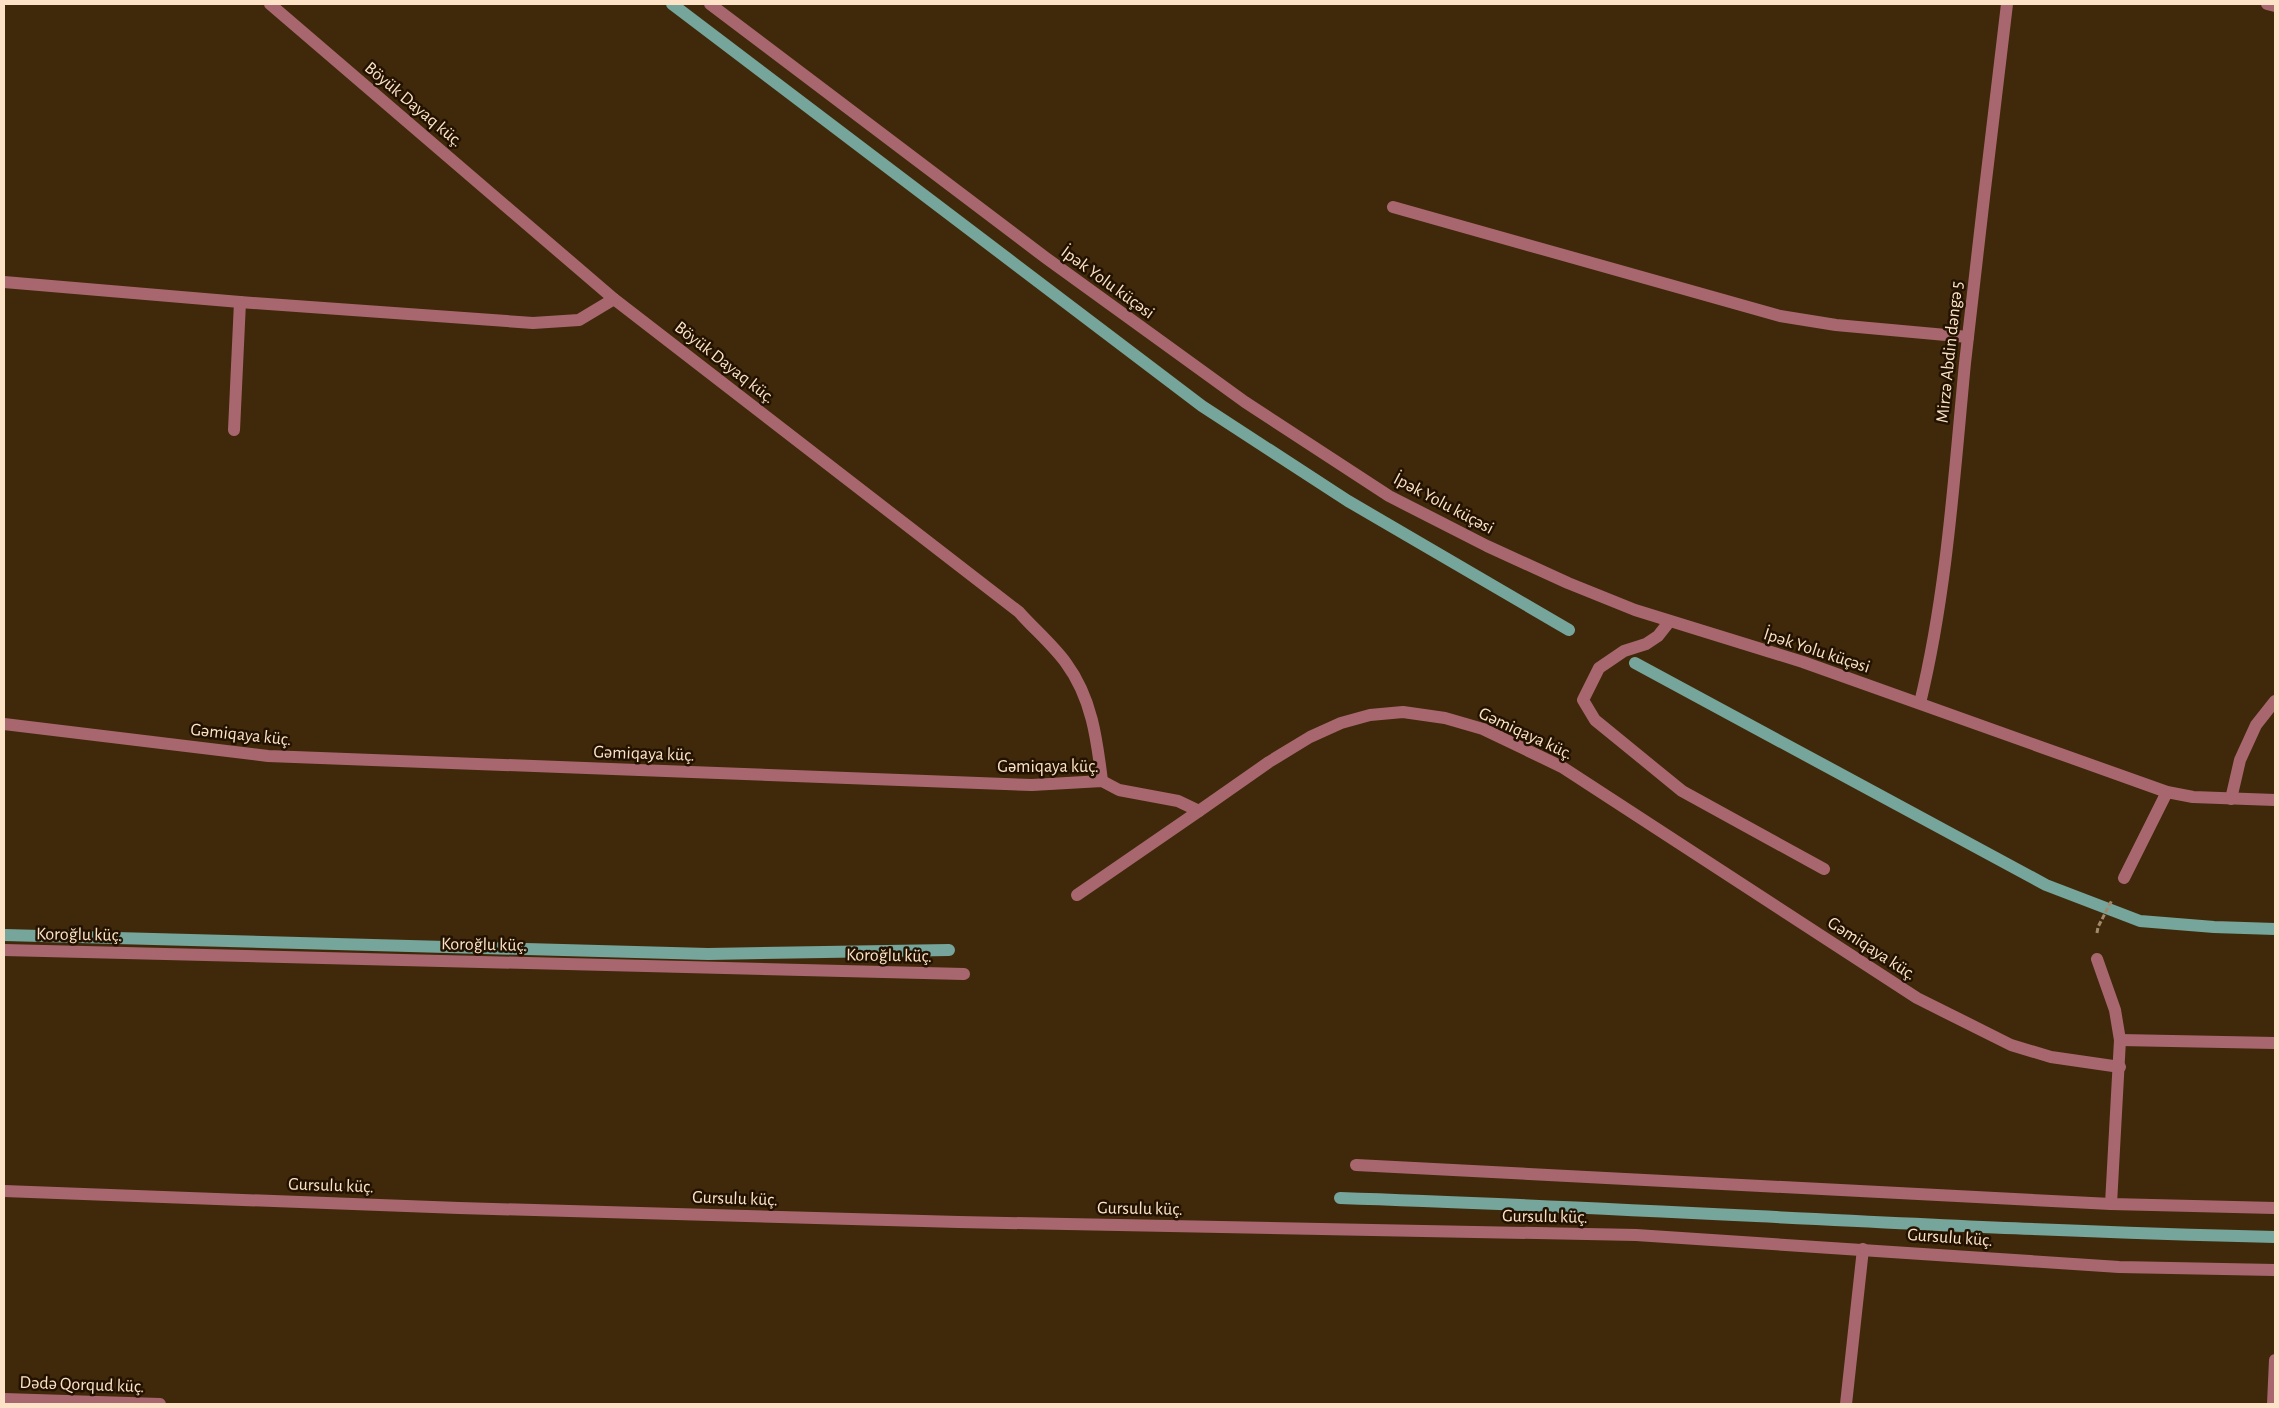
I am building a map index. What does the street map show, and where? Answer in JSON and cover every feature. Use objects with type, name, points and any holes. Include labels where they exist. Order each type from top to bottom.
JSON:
[{"type":"street","name":"Böyük Dayaq küç.","points":[[270,4],[614,299],[1019,612],[1066,663],[1083,692],[1096,730],[1102,781]]},
{"type":"street","name":"İpək Yolu küçəsi","points":[[710,4],[1078,281],[1245,402],[1381,491],[1487,546],[1568,583],[1670,622],[1803,662],[2167,792],[2193,797],[2275,800]]},
{"type":"street","name":"Mirzə Abdin dəngə 5","points":[[1920,703],[1933,650],[1945,562],[1968,337],[2007,4]]},
{"type":"street","points":[[2267,4],[2275,6]]},
{"type":"street","points":[[1393,207],[1780,316],[1836,325],[1968,337]]},
{"type":"street","points":[[4,282],[240,302],[533,323],[579,320],[614,299]]},
{"type":"street","points":[[234,430],[240,302]]},
{"type":"street","points":[[1670,622],[1658,636],[1646,644],[1624,651],[1598,668],[1583,700],[1596,720],[1682,791],[1824,869]]},
{"type":"street","points":[[2231,799],[2240,760],[2256,725],[2275,701]]},
{"type":"street","name":"Gəmiqaya küç.","points":[[4,724],[268,756],[1032,785],[1102,781],[1119,790],[1178,801],[1199,811],[1269,762],[1310,737],[1340,723],[1370,715],[1403,712],[1454,721],[1483,729],[1562,767],[1917,998],[2011,1045],[2051,1057],[2120,1067]]},
{"type":"street","points":[[2124,878],[2167,792]]},
{"type":"street","points":[[1077,895],[1199,811]]},
{"type":"street","name":"Koroğlu küç.","points":[[4,950],[964,974]]},
{"type":"street","points":[[2097,959],[2115,1010],[2120,1040],[2112,1204]]},
{"type":"street","points":[[2120,1040],[2275,1044]]},
{"type":"street","points":[[1356,1165],[2112,1204],[2275,1208]]},
{"type":"street","name":"Gursulu küç.","points":[[4,1191],[459,1208],[930,1221],[1636,1236],[1863,1249],[2118,1267],[2275,1270]]},
{"type":"street","points":[[1846,1404],[1863,1249]]},
{"type":"street","points":[[2273,1404],[2275,1360]]},
{"type":"street","name":"Dədə Qorqud küç.","points":[[4,1400],[160,1404]]},
{"type":"path","points":[[2098,927],[2109,906]]},
{"type":"waterway","points":[[672,4],[1202,406],[1348,501],[1569,630]]},
{"type":"waterway","points":[[1635,663],[2046,885],[2140,921],[2214,927],[2275,929]]},
{"type":"waterway","points":[[4,935],[708,954],[949,950]]},
{"type":"waterway","points":[[1340,1198],[2158,1234],[2275,1237]]}]
